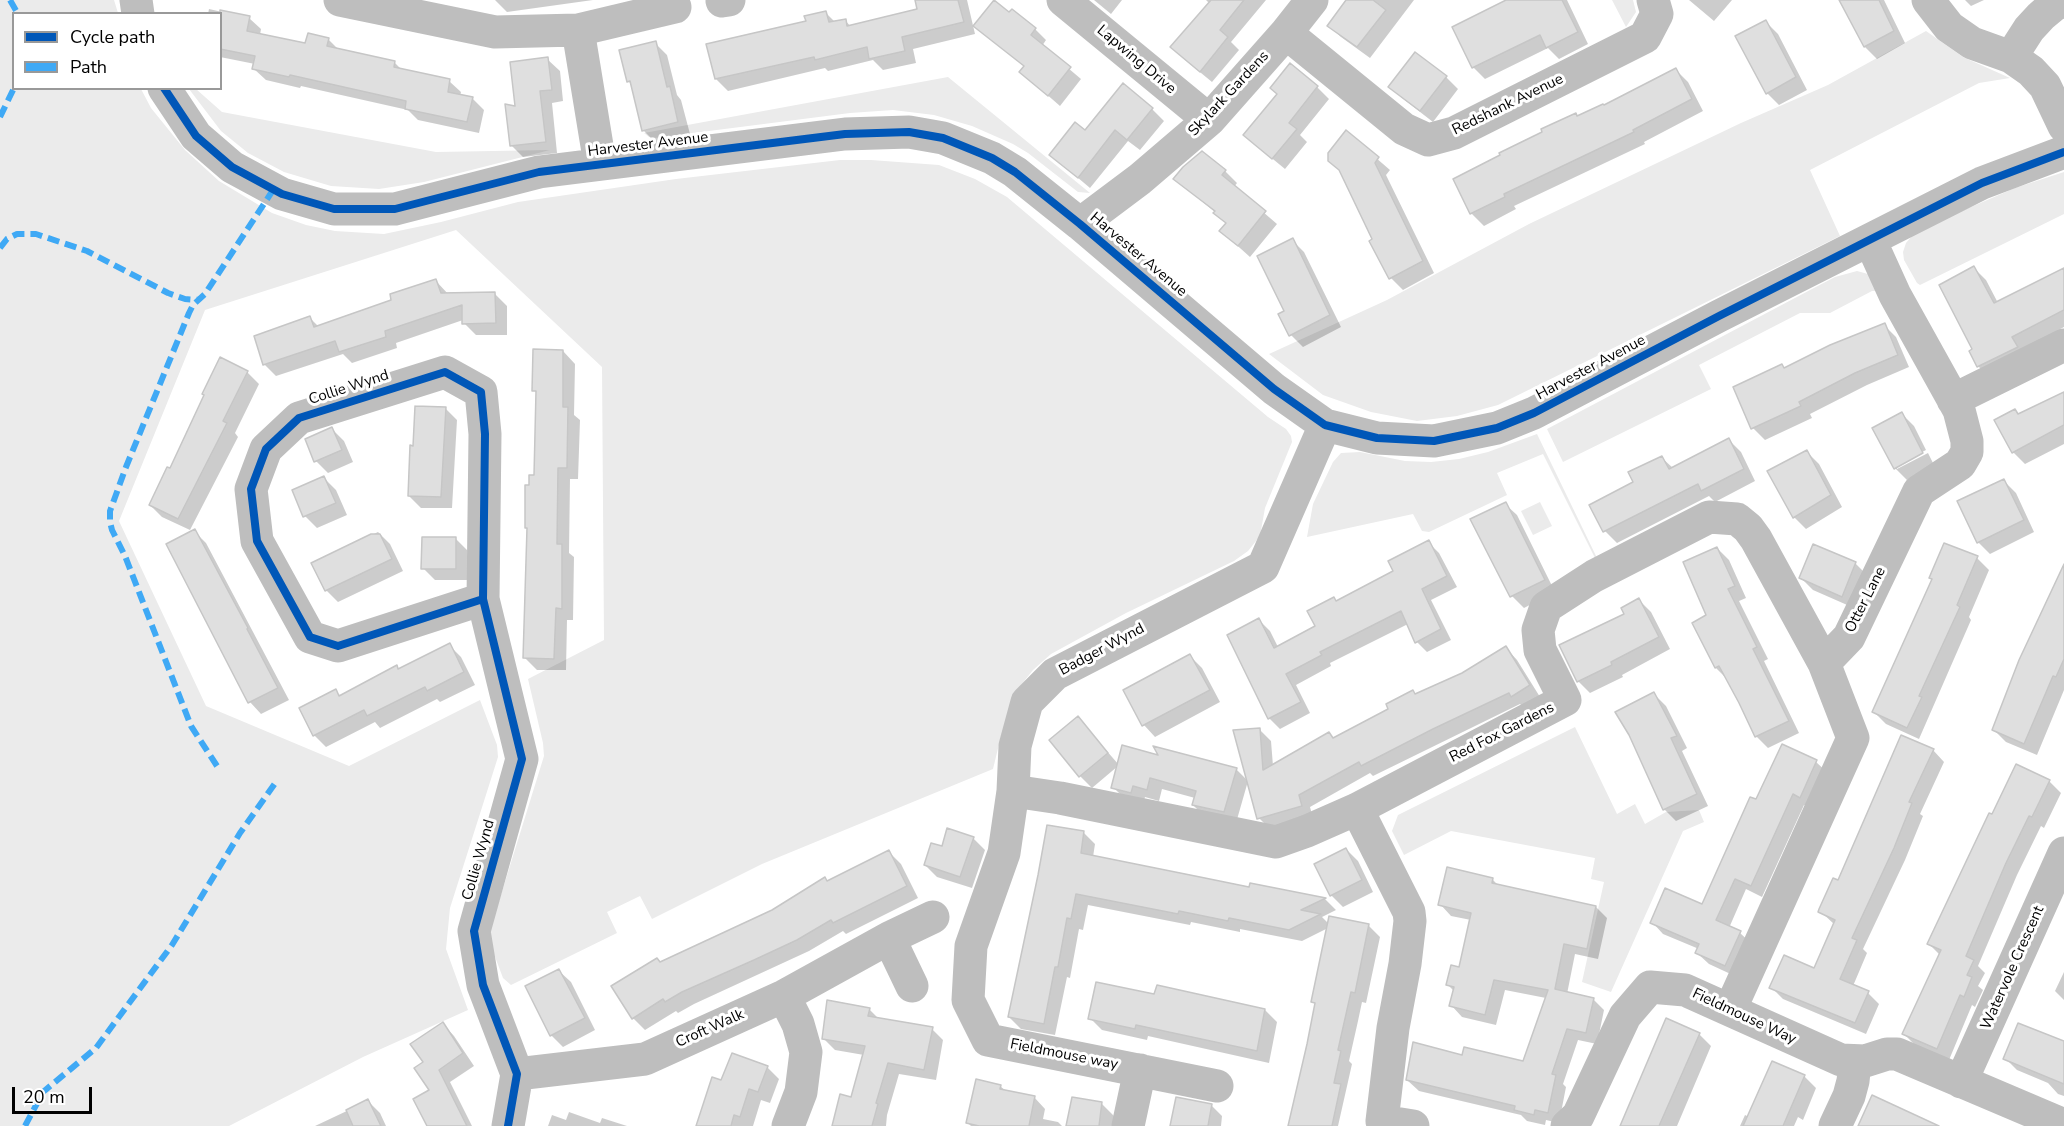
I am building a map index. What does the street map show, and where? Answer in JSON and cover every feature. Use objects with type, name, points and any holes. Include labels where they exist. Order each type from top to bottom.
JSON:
[{"type":"street","points":[[340,0],[495,32],[578,30],[675,7]]},
{"type":"street","name":"Lapwing Drive","points":[[1063,0],[1209,120]]},
{"type":"street","name":"Skylark Gardens","points":[[1080,224],[1140,179],[1209,120],[1312,0]]},
{"type":"street","name":"Redshank Avenue","points":[[1286,33],[1404,129],[1428,140],[1454,133],[1645,37],[1657,14],[1653,0]]},
{"type":"street","points":[[1928,0],[1949,27],[1972,42],[2011,57],[2031,71],[2045,86],[2064,126]]},
{"type":"street","points":[[2011,57],[2029,29],[2041,16],[2064,0]]},
{"type":"street","points":[[578,30],[600,164]]},
{"type":"street","name":"Harvester Avenue","points":[[165,90],[196,136],[232,167],[282,194],[334,209],[395,209],[539,172],[845,134],[909,132],[943,138],[992,158],[1015,172],[1080,224],[1274,389],[1325,425],[1377,438],[1434,441],[1497,428],[1534,413],[1982,183],[2064,152]]},
{"type":"street","name":"Otter Lane","points":[[1824,663],[1849,637],[1919,491],[1960,464],[1964,459],[1967,441],[1959,410],[1895,295],[1870,240]]},
{"type":"street","points":[[1953,400],[2064,345]]},
{"type":"street","name":"Collie Wynd","points":[[483,599],[338,646],[310,637],[257,541],[250,489],[266,449],[299,418],[445,372],[481,392],[485,434],[483,599],[522,759],[474,931],[483,985],[517,1074]]},
{"type":"street","name":"Badger Wynd","points":[[988,1040],[968,1000],[971,945],[1004,853],[1013,791],[1015,746],[1027,702],[1055,674],[1263,567],[1325,425]]},
{"type":"street","name":"Red Fox Gardens","points":[[1013,791],[1060,798],[1276,842],[1307,831],[1357,809],[1565,700],[1540,650],[1538,630],[1546,607],[1594,576],[1709,517],[1737,519],[1748,528],[1824,663]]},
{"type":"street","points":[[1730,1010],[1853,738],[1824,663]]},
{"type":"street","points":[[1357,809],[1409,912],[1405,964],[1382,1121],[1413,1126]]},
{"type":"street","name":"Watervole Crescent","points":[[1961,1082],[2064,853]]},
{"type":"street","name":"Croft Walk","points":[[517,1074],[645,1059],[784,996],[889,938],[933,917]]},
{"type":"street","points":[[889,938],[912,986]]},
{"type":"street","name":"Fieldmouse Way","points":[[1567,1126],[1578,1116],[1625,1016],[1650,987],[1685,990],[1829,1056],[1855,1062]]},
{"type":"street","points":[[784,996],[798,1024],[806,1052],[801,1092],[788,1126]]},
{"type":"street","name":"Fieldmouse way","points":[[988,1040],[1217,1086]]},
{"type":"street","points":[[1835,1126],[1849,1096],[1855,1062],[1887,1054],[1897,1054],[2064,1125]]},
{"type":"street","points":[[1128,1126],[1140,1070]]},
{"type":"street","points":[[508,1126],[517,1074]]},
{"type":"shaded area","points":[[0,0],[114,0],[118,12],[12,12],[12,90],[142,90],[151,108],[185,150],[219,181],[272,213],[306,225],[335,231],[384,234],[518,202],[676,179],[840,160],[939,165],[975,179],[1007,197],[1268,417],[1286,429],[1291,436],[1292,442],[1265,508],[1260,536],[1248,551],[1234,561],[1126,613],[1051,654],[1033,670],[1021,685],[1001,736],[993,769],[762,864],[652,919],[640,896],[607,912],[617,933],[511,985],[503,978],[491,946],[491,927],[544,756],[528,679],[604,640],[602,367],[456,230],[205,310],[119,521],[206,706],[349,766],[480,700],[497,745],[498,757],[450,908],[446,949],[468,1010],[363,1057],[229,1126],[0,1126]]},
{"type":"shaded area","points":[[1612,0],[1633,0],[1636,12],[1626,27]]},
{"type":"shaded area","points":[[1926,31],[1963,57],[2010,78],[1979,83],[1810,170],[1840,236],[1498,405],[1457,416],[1417,421],[1371,412],[1323,395],[1269,354],[1387,300],[1529,224],[1741,123],[1828,85]]},
{"type":"shaded area","points":[[948,77],[1090,193],[1078,192],[1013,144],[972,126],[934,115],[893,110],[850,113],[654,138],[644,133]]},
{"type":"shaded area","points":[[190,90],[197,90],[222,112],[436,152],[550,150],[424,182],[379,189],[331,186],[284,172],[248,153],[221,131]]},
{"type":"shaded area","points":[[2064,172],[2064,214],[1920,285],[1917,283],[1904,260],[1903,252],[1912,236],[1934,223],[2015,188]]},
{"type":"shaded area","points":[[1857,271],[1868,274],[1877,291],[1872,291],[1830,313],[1800,313],[1699,365],[1711,389],[1563,462],[1547,429],[1835,277]]},
{"type":"shaded area","points":[[1537,434],[1596,560],[1543,454],[1497,473],[1507,495],[1429,532],[1422,531],[1413,514],[1307,537],[1313,504],[1333,462],[1341,453],[1360,452],[1405,461],[1431,462],[1459,459],[1488,452]]},
{"type":"shaded area","points":[[1540,502],[1552,526],[1533,535],[1521,511]]},
{"type":"shaded area","points":[[1575,727],[1617,814],[1635,804],[1645,824],[1666,812],[1699,810],[1704,822],[1683,831],[1611,992],[1582,982],[1604,882],[1591,879],[1595,858],[1451,831],[1404,855],[1392,831],[1398,815]]},
{"type":"building","points":[[915,0],[958,0],[964,22],[902,37],[905,51],[869,59],[867,47],[815,60],[814,57],[715,79],[706,44],[806,21],[804,16],[826,11],[829,22],[846,19],[847,26],[917,9]]},
{"type":"building","points":[[994,0],[1009,12],[1012,9],[1036,28],[1031,35],[1071,67],[1048,96],[1019,72],[1024,66],[973,26]]},
{"type":"building","points":[[1211,0],[1244,0],[1220,30],[1228,37],[1200,72],[1170,47]]},
{"type":"building","points":[[1346,0],[1373,0],[1386,10],[1357,47],[1327,26]]},
{"type":"building","points":[[1506,0],[1562,0],[1578,32],[1546,48],[1540,35],[1472,68],[1452,27]]},
{"type":"building","points":[[1839,0],[1879,0],[1894,31],[1864,47]]},
{"type":"building","points":[[220,10],[250,16],[247,31],[305,43],[308,33],[329,38],[327,46],[395,61],[394,67],[450,79],[448,92],[473,97],[467,122],[405,109],[406,101],[290,75],[289,77],[252,69],[255,56],[222,49],[222,12]]},
{"type":"building","points":[[1766,20],[1796,77],[1766,94],[1735,36]]},
{"type":"building","points":[[656,41],[678,122],[642,131],[630,81],[627,82],[619,50]]},
{"type":"building","points":[[1415,52],[1447,76],[1420,111],[1388,87]]},
{"type":"building","points":[[548,57],[552,90],[540,91],[546,142],[510,146],[505,104],[515,106],[510,62]]},
{"type":"building","points":[[1290,63],[1318,86],[1289,123],[1297,129],[1272,159],[1243,135],[1277,94],[1270,88]]},
{"type":"building","points":[[1676,68],[1692,99],[1633,130],[1634,132],[1504,194],[1505,197],[1470,214],[1453,179],[1542,132],[1541,129],[1576,113],[1577,116],[1604,105]]},
{"type":"building","points":[[1123,83],[1153,108],[1127,140],[1115,130],[1078,178],[1049,155],[1075,122],[1085,130]]},
{"type":"building","points":[[1346,130],[1379,157],[1375,163],[1423,261],[1389,279],[1369,241],[1372,239],[1339,170],[1328,161],[1328,153]]},
{"type":"building","points":[[1202,151],[1226,170],[1222,175],[1266,211],[1238,246],[1219,231],[1226,223],[1213,213],[1215,211],[1173,179]]},
{"type":"building","points":[[1293,238],[1330,315],[1289,336],[1278,314],[1284,311],[1257,256]]},
{"type":"building","points":[[1974,266],[1994,303],[2064,268],[2064,310],[2012,337],[2018,347],[1977,367],[1969,351],[1972,349],[1939,285]]},
{"type":"building","points":[[436,279],[441,293],[495,292],[496,323],[462,324],[462,305],[385,331],[386,337],[339,352],[335,341],[263,365],[254,336],[310,316],[314,327],[391,300],[390,294]]},
{"type":"building","points":[[1885,323],[1898,355],[1855,373],[1799,402],[1801,406],[1751,429],[1733,387],[1782,364],[1784,368],[1830,345]]},
{"type":"building","points":[[533,349],[563,350],[563,407],[568,407],[567,468],[558,468],[557,544],[562,544],[562,609],[556,608],[554,659],[523,658],[527,528],[525,528],[525,485],[529,485],[529,475],[534,475],[536,391],[532,391]]},
{"type":"building","points":[[220,357],[248,371],[223,421],[227,423],[178,519],[149,505],[167,467],[170,468]]},
{"type":"building","points":[[2064,392],[2064,425],[2012,453],[1994,420],[2015,409],[2018,414]]},
{"type":"building","points":[[415,406],[446,407],[441,497],[408,496],[410,445],[413,446]]},
{"type":"building","points":[[1902,412],[1923,453],[1894,469],[1872,428]]},
{"type":"building","points":[[332,427],[342,450],[314,462],[305,439]]},
{"type":"building","points":[[1729,438],[1744,469],[1701,491],[1698,484],[1603,532],[1589,505],[1633,482],[1628,472],[1662,456],[1669,469]]},
{"type":"building","points":[[1807,450],[1831,495],[1793,518],[1767,471]]},
{"type":"building","points":[[324,476],[336,503],[303,517],[292,490]]},
{"type":"building","points":[[2004,479],[2024,520],[1977,543],[1957,501]]},
{"type":"building","points":[[1506,502],[1545,580],[1510,597],[1470,519]]},
{"type":"building","points":[[195,529],[278,688],[248,703],[166,544]]},
{"type":"building","points":[[371,534],[380,534],[392,559],[325,591],[311,563]]},
{"type":"building","points":[[422,537],[456,537],[456,569],[421,569]]},
{"type":"building","points":[[1429,540],[1447,576],[1422,589],[1441,629],[1415,643],[1401,611],[1320,652],[1322,655],[1286,674],[1301,702],[1268,719],[1227,635],[1259,618],[1274,648],[1315,626],[1307,611],[1334,597],[1336,601],[1393,571],[1388,561]]},
{"type":"building","points":[[1944,543],[1978,556],[1957,605],[1960,607],[1919,696],[1922,697],[1907,728],[1872,712],[1932,579],[1929,578]]},
{"type":"building","points":[[1813,544],[1856,562],[1842,597],[1799,578]]},
{"type":"building","points":[[1717,547],[1735,586],[1728,589],[1757,647],[1753,649],[1789,721],[1755,737],[1719,666],[1715,668],[1692,623],[1706,615],[1683,562]]},
{"type":"building","points":[[2064,564],[2064,659],[2056,677],[2053,676],[2024,744],[1992,730],[2019,660]]},
{"type":"building","points":[[1639,598],[1659,637],[1611,662],[1612,665],[1577,682],[1559,645],[1624,614],[1621,608]]},
{"type":"building","points":[[450,643],[464,672],[427,691],[425,687],[367,716],[364,710],[313,736],[299,708],[336,689],[339,696],[397,665],[398,669]]},
{"type":"building","points":[[1506,646],[1530,685],[1511,697],[1509,693],[1361,766],[1359,762],[1299,795],[1302,806],[1257,819],[1233,730],[1260,728],[1263,770],[1329,732],[1333,738],[1388,709],[1386,704],[1413,690],[1415,694],[1462,673]]},
{"type":"building","points":[[1190,654],[1210,690],[1142,726],[1123,690]]},
{"type":"building","points":[[1654,692],[1677,736],[1671,738],[1697,794],[1663,810],[1629,735],[1615,712]]},
{"type":"building","points":[[1078,716],[1108,753],[1079,777],[1049,740]]},
{"type":"building","points":[[1901,735],[1934,749],[1909,802],[1912,803],[1894,848],[1852,938],[1857,940],[1840,979],[1869,991],[1855,1023],[1769,988],[1784,955],[1814,968],[1835,920],[1818,912],[1819,909],[1833,878],[1838,880]]},
{"type":"building","points":[[1782,744],[1817,760],[1800,798],[1793,794],[1751,886],[1735,879],[1716,920],[1741,931],[1725,966],[1695,953],[1699,944],[1650,923],[1665,888],[1702,904],[1750,797],[1756,799]]},
{"type":"building","points":[[1122,745],[1158,755],[1153,746],[1237,768],[1224,812],[1192,805],[1196,791],[1150,778],[1147,790],[1133,786],[1131,793],[1111,788]]},
{"type":"building","points":[[2016,764],[2050,780],[2006,863],[1966,956],[1974,960],[1967,975],[1972,977],[1964,997],[1960,995],[1937,1049],[1902,1034],[1941,950],[1927,944],[1989,813],[1992,814]]},
{"type":"building","points":[[1047,825],[1084,831],[1081,853],[1249,887],[1250,883],[1326,898],[1301,910],[1321,914],[1289,930],[1229,918],[1228,921],[1179,911],[1178,914],[1076,894],[1071,919],[1067,918],[1044,1024],[1008,1017]]},
{"type":"building","points":[[947,828],[974,837],[960,877],[924,865],[931,843],[942,846]]},
{"type":"building","points":[[1346,848],[1362,880],[1330,896],[1314,864]]},
{"type":"building","points":[[889,850],[907,886],[833,923],[831,920],[797,940],[682,992],[665,1002],[663,999],[632,1019],[611,986],[657,958],[660,962],[772,910],[825,877],[827,881]]},
{"type":"building","points":[[1447,867],[1493,878],[1492,883],[1596,906],[1587,949],[1564,944],[1555,989],[1594,998],[1586,1033],[1567,1029],[1552,1074],[1556,1075],[1548,1113],[1535,1110],[1534,1115],[1514,1110],[1515,1106],[1406,1080],[1413,1042],[1462,1055],[1464,1047],[1523,1061],[1548,990],[1494,980],[1485,1015],[1449,1006],[1454,987],[1446,985],[1451,965],[1459,967],[1471,913],[1438,905]]},
{"type":"building","points":[[1329,916],[1369,924],[1355,993],[1351,992],[1338,1050],[1341,1051],[1334,1083],[1341,1084],[1332,1126],[1288,1126],[1307,1044],[1315,1003],[1311,1002]]},
{"type":"building","points":[[559,969],[585,1018],[550,1036],[525,986]]},
{"type":"building","points":[[1096,982],[1154,994],[1157,985],[1265,1009],[1257,1051],[1136,1025],[1135,1029],[1088,1019]]},
{"type":"building","points":[[827,1000],[870,1008],[868,1016],[933,1027],[924,1070],[888,1063],[872,1126],[832,1126],[840,1094],[851,1097],[865,1046],[822,1039]]},
{"type":"building","points":[[1666,1018],[1700,1033],[1659,1126],[1620,1126]]},
{"type":"building","points":[[443,1022],[463,1053],[439,1070],[467,1126],[427,1126],[413,1099],[429,1090],[414,1068],[423,1062],[410,1044]]},
{"type":"building","points":[[2018,1023],[2064,1041],[2064,1084],[2003,1059]]},
{"type":"building","points":[[732,1053],[768,1066],[758,1092],[749,1089],[740,1117],[734,1115],[731,1126],[696,1126],[712,1077],[721,1080]]},
{"type":"building","points":[[1772,1061],[1805,1075],[1783,1126],[1743,1126]]},
{"type":"building","points":[[976,1079],[1001,1085],[1000,1089],[1035,1096],[1029,1126],[979,1126],[966,1123]]},
{"type":"building","points":[[1872,1095],[1939,1126],[1858,1126]]},
{"type":"building","points":[[1072,1097],[1102,1102],[1099,1126],[1066,1126]]},
{"type":"building","points":[[1176,1097],[1212,1104],[1208,1126],[1170,1126]]},
{"type":"building","points":[[368,1099],[381,1126],[353,1126],[346,1110]]},
{"type":"marked path","points":[[10,0],[17,12]]},
{"type":"marked path","points":[[0,117],[13,90]]},
{"type":"marked path","points":[[217,766],[191,726],[125,556],[112,530],[110,511],[193,305],[205,294],[273,190]]},
{"type":"marked path","points":[[0,248],[7,239],[17,234],[36,234],[87,251],[168,293],[185,299],[199,300]]},
{"type":"marked path","points":[[25,1126],[43,1092],[96,1048],[172,945],[240,833],[276,782]]},
{"type":"cycle path","points":[[165,90],[196,136],[232,167],[282,194],[334,209],[395,209],[539,172],[845,134],[909,132],[943,138],[992,158],[1015,172],[1080,224],[1274,389],[1325,425],[1377,438],[1434,441],[1497,428],[1534,413],[1982,183],[2064,152]]},
{"type":"cycle path","points":[[483,599],[338,646],[310,637],[257,541],[251,489],[266,449],[299,418],[445,372],[481,392],[485,434],[483,599],[522,759],[474,931],[483,985],[517,1074],[508,1126]]}]
